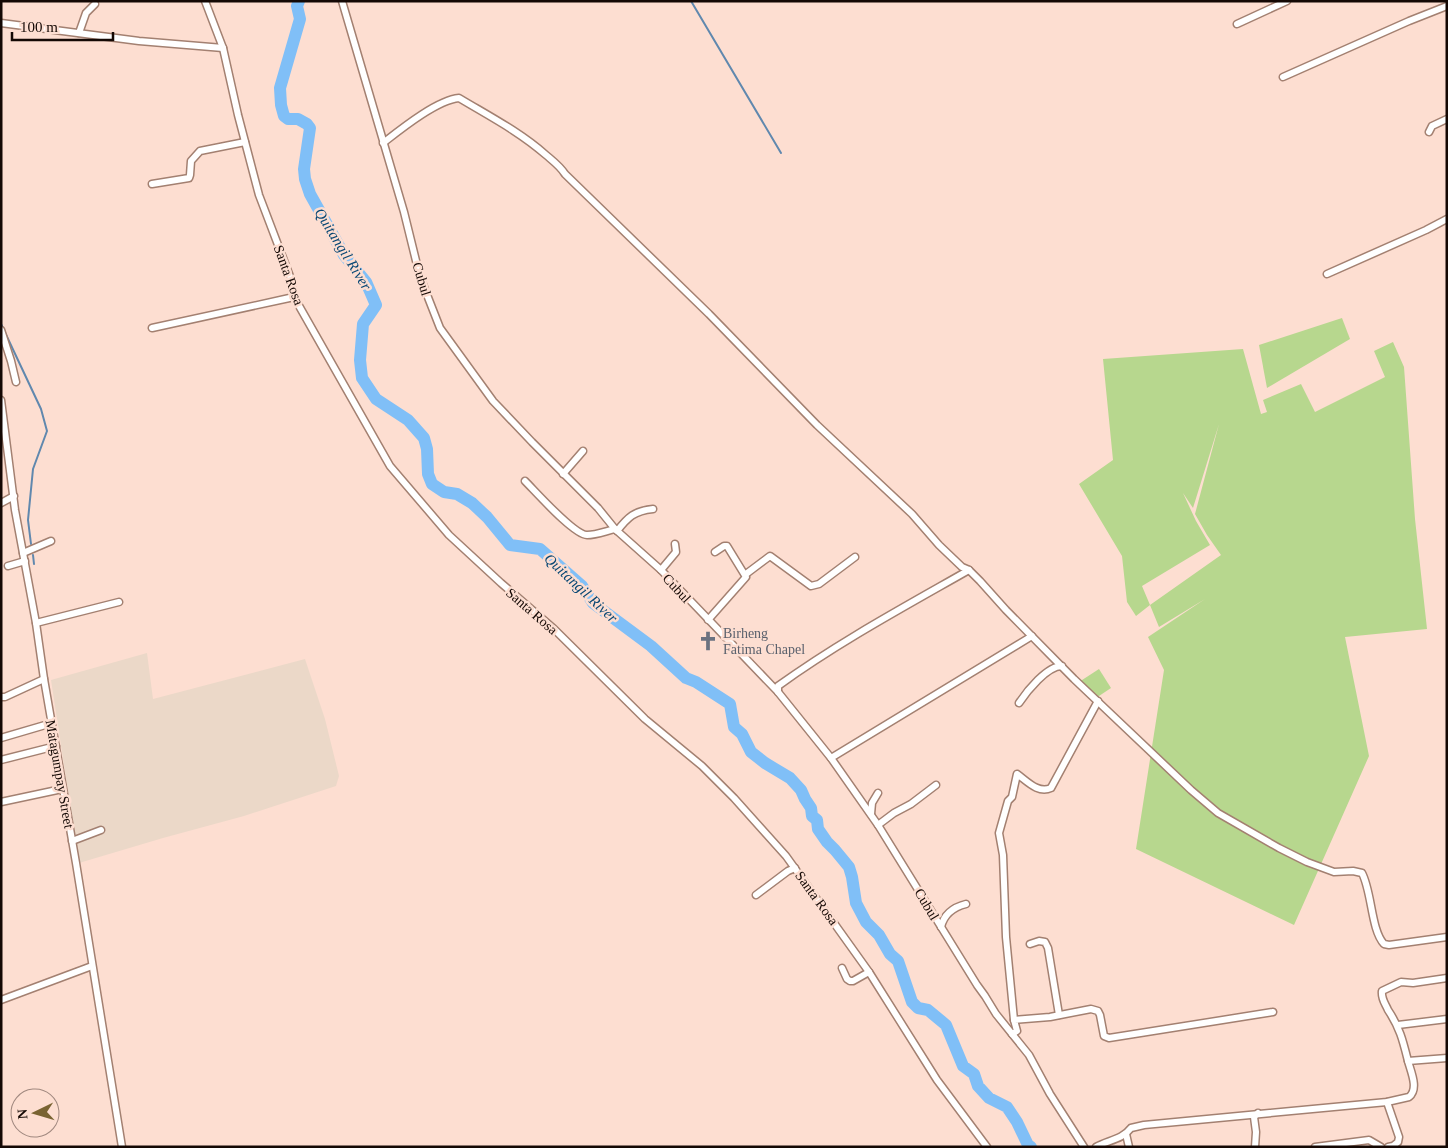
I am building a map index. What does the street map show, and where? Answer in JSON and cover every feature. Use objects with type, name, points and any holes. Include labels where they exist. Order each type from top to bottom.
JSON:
[{"type":"street","name":"Santa Rosa","points":[[205,1],[223,48],[259,195],[291,278],[294,297],[390,466],[450,535],[554,629],[645,719],[702,766],[734,798],[795,868],[869,972],[937,1080],[987,1147]]},
{"type":"street","name":"Cubul","points":[[342,1],[380,126],[420,277],[440,328],[494,401],[598,508],[616,530],[660,570],[778,692],[831,758],[871,814],[976,985],[996,1014],[1029,1055],[1050,1094],[1084,1147]]},
{"type":"street","points":[[1237,24],[1287,1]]},
{"type":"street","points":[[79,33],[86,13],[95,4]]},
{"type":"street","points":[[1283,77],[1447,6]]},
{"type":"street","points":[[1,23],[139,41],[223,48]]},
{"type":"street","points":[[383,143],[410,122],[450,99],[459,98],[510,128],[537,147],[562,169],[709,314],[817,425],[912,514],[939,545],[962,567],[969,570],[1062,666],[1191,790],[1218,813],[1260,838],[1307,862],[1334,872],[1353,871],[1362,873],[1366,882],[1378,936],[1384,944],[1447,937]]},
{"type":"street","points":[[1430,132],[1432,126],[1447,120]]},
{"type":"street","points":[[152,184],[188,178],[191,161],[200,152],[245,142]]},
{"type":"street","points":[[1327,274],[1447,219]]},
{"type":"street","points":[[152,328],[294,297]]},
{"type":"street","points":[[1,330],[16,382]]},
{"type":"street","name":"Matagumpay Street","points":[[1,400],[24,561],[36,623],[122,1147]]},
{"type":"street","points":[[563,474],[583,451]]},
{"type":"street","points":[[525,481],[555,512],[579,533],[586,535],[616,530],[630,516],[653,509]]},
{"type":"street","points":[[1,502],[14,496]]},
{"type":"street","points":[[23,553],[51,541]]},
{"type":"street","points":[[660,570],[676,552],[675,544]]},
{"type":"street","points":[[716,552],[727,546],[746,574]]},
{"type":"street","points":[[708,620],[744,580],[746,574],[770,556],[811,586],[820,584],[855,557]]},
{"type":"street","points":[[8,566],[24,561]]},
{"type":"street","points":[[778,692],[778,686],[823,655],[872,624],[969,570]]},
{"type":"street","points":[[36,623],[120,602]]},
{"type":"street","points":[[831,758],[1032,636]]},
{"type":"street","points":[[1020,703],[1041,677],[1055,666],[1062,666]]},
{"type":"street","points":[[1,697],[44,680]]},
{"type":"street","points":[[1012,1034],[1017,1031],[1014,1020],[1006,937],[1003,855],[1000,833],[1008,801],[1012,797],[1017,774],[1038,790],[1051,788],[1098,701]]},
{"type":"street","points":[[1,738],[52,723]]},
{"type":"street","points":[[1,760],[56,746]]},
{"type":"street","points":[[878,825],[936,785]]},
{"type":"street","points":[[1,802],[62,789]]},
{"type":"street","points":[[871,814],[872,803],[878,793]]},
{"type":"street","points":[[72,841],[101,830]]},
{"type":"street","points":[[756,895],[788,871],[795,868]]},
{"type":"street","points":[[941,926],[943,918],[948,913],[962,904],[966,904]]},
{"type":"street","points":[[1030,944],[1038,941],[1045,942],[1048,948],[1059,1015]]},
{"type":"street","points":[[1,1000],[92,966]]},
{"type":"street","points":[[842,968],[847,979],[850,981],[869,972]]},
{"type":"street","points":[[1096,1147],[1126,1134],[1131,1128],[1144,1125],[1387,1102],[1409,1097],[1412,1095],[1414,1085],[1408,1061],[1398,1025],[1383,1002],[1382,991],[1401,982],[1413,983],[1447,978]]},
{"type":"street","points":[[1014,1020],[1050,1017],[1091,1009],[1098,1011],[1104,1036],[1109,1038],[1273,1012]]},
{"type":"street","points":[[1398,1025],[1447,1019]]},
{"type":"street","points":[[1408,1061],[1447,1058]]},
{"type":"street","points":[[1387,1102],[1399,1137],[1398,1142],[1388,1147]]},
{"type":"street","points":[[1255,1147],[1254,1117],[1258,1113]]},
{"type":"street","points":[[1126,1134],[1129,1147]]},
{"type":"street","points":[[1315,1147],[1369,1140],[1380,1147]]},
{"type":"shaded area","points":[[147,653],[153,699],[305,659],[325,719],[339,776],[336,786],[244,816],[79,863],[51,680]]},
{"type":"green space","points":[[1342,318],[1350,339],[1267,388],[1259,345]]},
{"type":"green space","points":[[1393,342],[1404,367],[1415,519],[1427,629],[1345,637],[1369,756],[1294,925],[1136,849],[1164,670],[1148,637],[1205,599],[1159,627],[1150,605],[1136,616],[1127,602],[1122,556],[1079,484],[1113,460],[1103,359],[1243,349],[1261,414],[1267,412],[1263,400],[1301,384],[1315,412],[1385,377],[1374,351]],"holes":[[[1219,424],[1195,514],[1221,555],[1150,605],[1142,586],[1210,545],[1183,493],[1193,508]]]},
{"type":"green space","points":[[1099,669],[1111,688],[1096,698],[1079,682]]},
{"type":"waterway","name":"Quitangil River","points":[[299,1],[297,6],[300,19],[280,88],[281,105],[284,116],[288,119],[298,119],[310,128],[304,169],[310,194],[344,255],[366,282],[376,305],[363,324],[360,360],[362,378],[376,399],[408,420],[424,438],[427,449],[428,474],[432,484],[444,492],[457,494],[472,503],[487,517],[510,545],[540,549],[582,586],[593,603],[651,646],[686,678],[696,682],[730,704],[734,727],[742,734],[751,752],[790,778],[801,790],[811,808],[812,816],[817,820],[818,829],[849,867],[856,903],[866,922],[879,935],[890,954],[898,961],[912,1002],[918,1008],[928,1010],[946,1025],[963,1066],[974,1074],[978,1086],[989,1098],[1007,1107],[1028,1145],[1031,1147]]},
{"type":"waterway","points":[[691,1],[781,153]]},
{"type":"waterway","points":[[1,324],[41,409],[47,431],[33,469],[28,520],[31,544]]},
{"type":"waterway","points":[[33,555],[34,564]]},
{"type":"place","name":"Birheng Fatima Chapel","points":[[708,641]]}]
